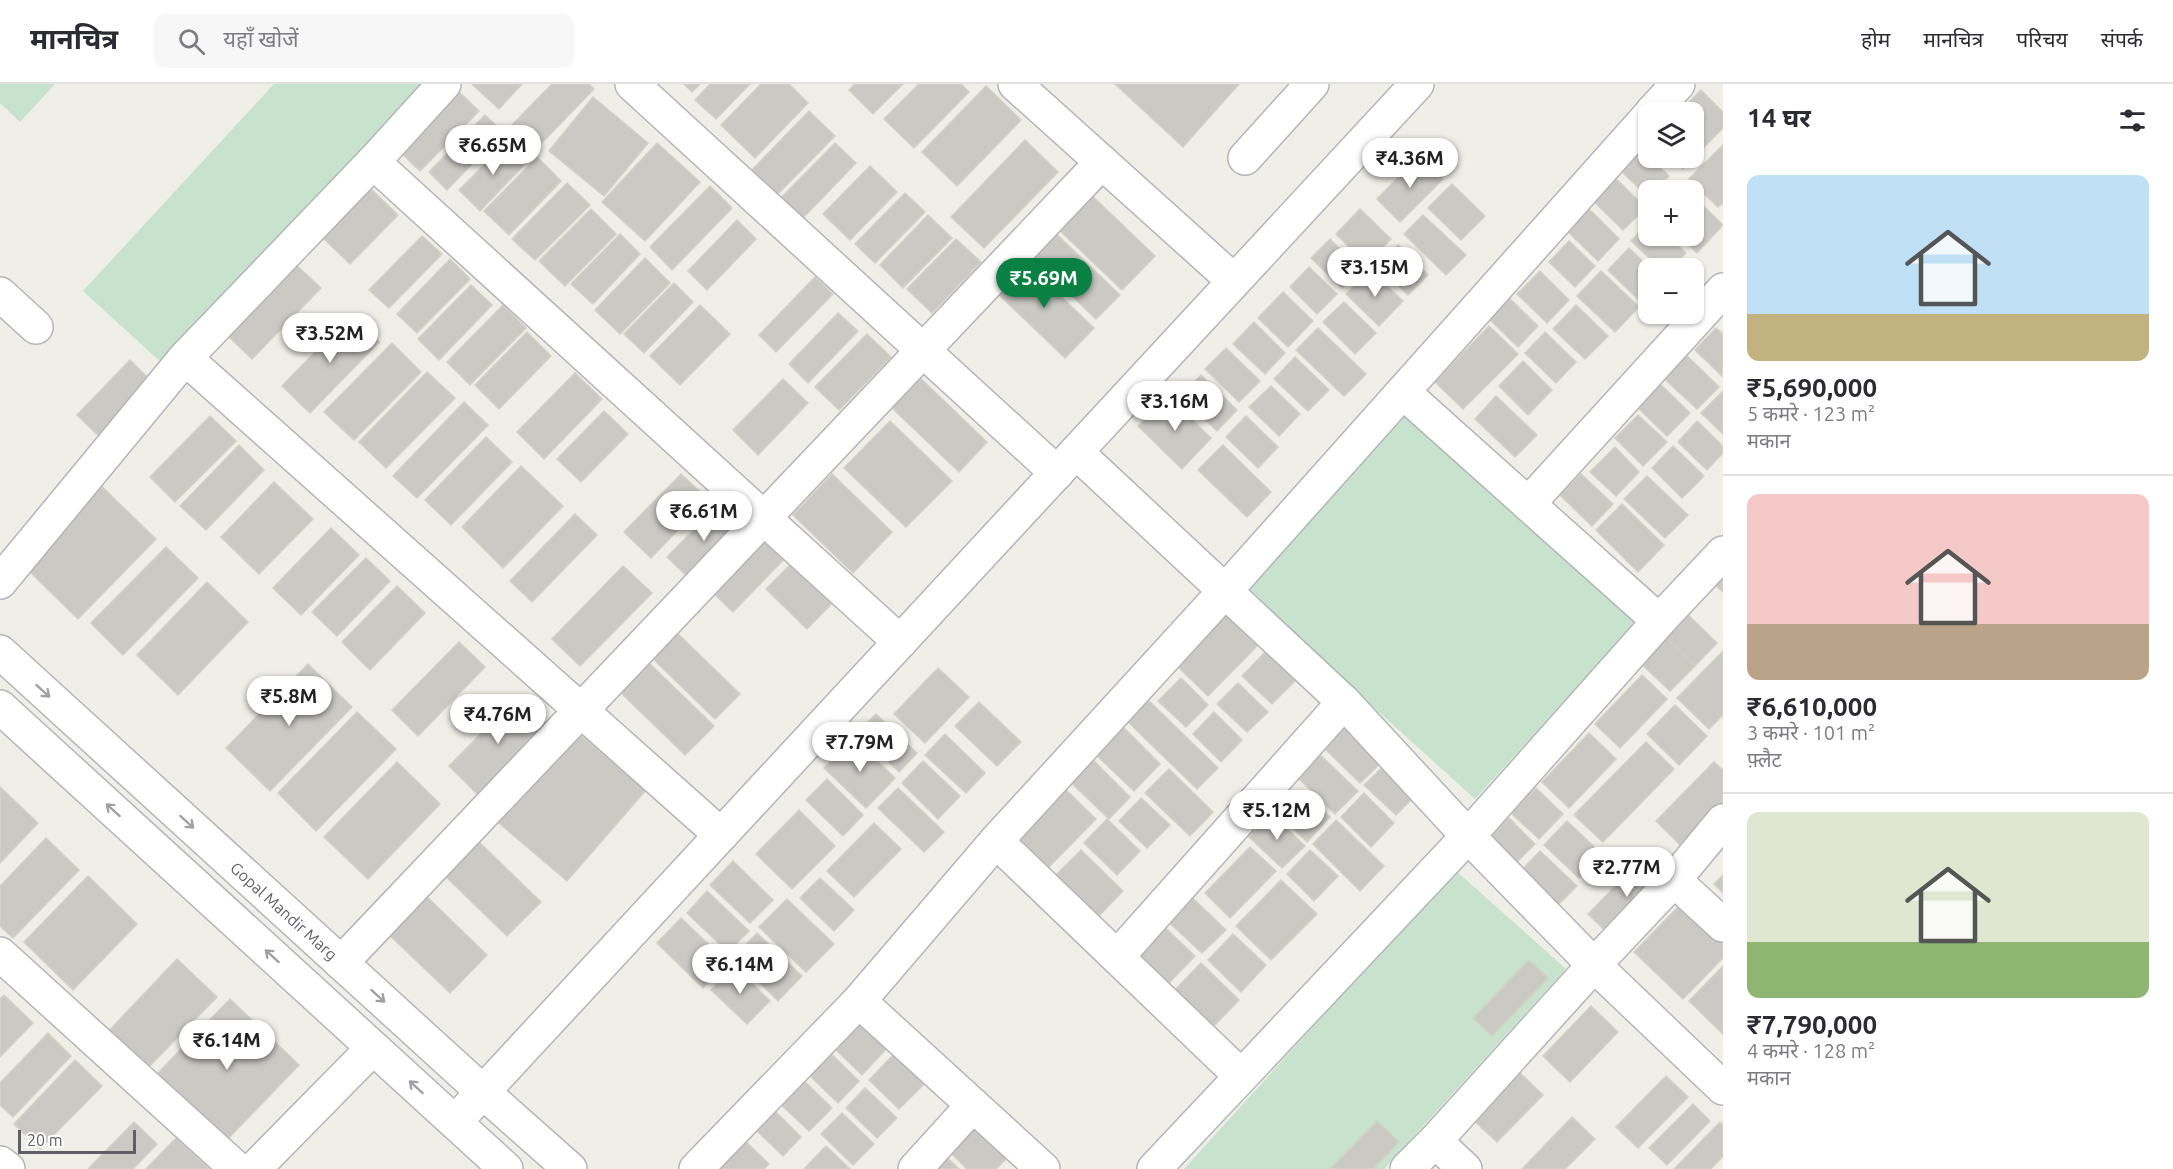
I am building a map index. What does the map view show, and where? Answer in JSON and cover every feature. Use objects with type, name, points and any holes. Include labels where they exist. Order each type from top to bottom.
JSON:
[{"type":"street","points":[[0,582],[185,358],[373,162],[444,84]]},
{"type":"street","points":[[633,84],[922,350],[1066,462],[1225,591],[1344,702],[1468,836],[1594,965],[1723,1088]]},
{"type":"street","points":[[1015,84],[1234,281]]},
{"type":"street","points":[[1245,158],[1312,84]]},
{"type":"street","points":[[455,1122],[1417,84]]},
{"type":"street","points":[[1661,102],[1678,84]]},
{"type":"street","points":[[696,1169],[859,1001],[996,841],[1225,591],[1638,128]]},
{"type":"street","points":[[373,162],[900,642]]},
{"type":"street","points":[[341,963],[1102,162]]},
{"type":"street","points":[[1528,504],[1723,290]]},
{"type":"street","points":[[0,294],[36,327]]},
{"type":"street","points":[[185,358],[721,835]]},
{"type":"street","points":[[1402,392],[1659,621]]},
{"type":"street","points":[[1154,1169],[1468,836],[1659,621],[1723,553]]},
{"type":"street","name":"Gopal Mandir Marg","points":[[0,652],[570,1169]]},
{"type":"street","points":[[1117,957],[1344,702]]},
{"type":"street","points":[[0,707],[455,1122],[492,1164],[519,1124]]},
{"type":"street","points":[[1407,1169],[1674,880],[1723,821]]},
{"type":"street","points":[[996,841],[1240,1076]]},
{"type":"street","points":[[1674,880],[1723,925]]},
{"type":"street","points":[[0,954],[237,1169]]},
{"type":"street","points":[[859,1001],[1043,1169]]},
{"type":"street","points":[[254,1169],[373,1048]]},
{"type":"street","points":[[915,1169],[973,1105]]},
{"type":"street","points":[[1435,1141],[1465,1169]]},
{"type":"street","points":[[0,1162],[8,1169]]},
{"type":"green space","points":[[0,84],[55,84],[20,122],[0,103]]},
{"type":"green space","points":[[274,84],[445,84],[176,376],[83,291]]},
{"type":"green space","points":[[1407,413],[1637,621],[1475,799],[1245,591]]},
{"type":"green space","points":[[1455,870],[1566,969],[1384,1169],[1184,1169]]},
{"type":"building","points":[[472,84],[522,84],[499,109]]},
{"type":"building","points":[[552,84],[589,84],[594,89],[534,151],[510,127]]},
{"type":"building","points":[[684,84],[700,84],[692,92]]},
{"type":"building","points":[[710,84],[750,84],[716,119],[695,100]]},
{"type":"building","points":[[761,84],[789,84],[808,103],[755,158],[721,125]]},
{"type":"building","points":[[855,84],[903,84],[873,114],[849,90]]},
{"type":"building","points":[[919,84],[961,84],[969,92],[914,148],[884,119]]},
{"type":"building","points":[[1115,84],[1239,84],[1183,147]]},
{"type":"building","points":[[986,86],[1021,120],[957,186],[922,152]]},
{"type":"building","points":[[455,88],[479,111],[420,171],[396,148]]},
{"type":"building","points":[[1701,90],[1723,112],[1723,128],[1704,148],[1704,102],[1689,102]]},
{"type":"building","points":[[593,97],[648,143],[604,196],[549,151]]},
{"type":"building","points":[[809,111],[835,136],[774,198],[749,173]]},
{"type":"building","points":[[485,115],[503,132],[447,190],[429,172]]},
{"type":"building","points":[[1025,140],[1058,172],[984,248],[951,217]]},
{"type":"building","points":[[507,142],[527,162],[480,211],[459,190]]},
{"type":"building","points":[[657,143],[700,182],[645,241],[602,202]]},
{"type":"building","points":[[835,143],[856,163],[801,220],[779,200]]},
{"type":"building","points":[[1637,145],[1638,168],[1661,168],[1669,176],[1665,180],[1638,180],[1638,187],[1616,166]]},
{"type":"building","points":[[1723,145],[1723,203],[1718,207],[1704,193],[1704,180],[1689,179],[1700,168],[1704,168],[1704,164]]},
{"type":"building","points":[[1419,156],[1443,179],[1400,222],[1377,199]]},
{"type":"building","points":[[537,157],[561,181],[509,235],[484,211]]},
{"type":"building","points":[[870,166],[897,192],[850,240],[823,214]]},
{"type":"building","points":[[1609,172],[1638,200],[1638,216],[1623,230],[1587,195]]},
{"type":"building","points":[[567,183],[590,205],[535,260],[512,239]]},
{"type":"building","points":[[1452,184],[1485,216],[1461,240],[1428,208]]},
{"type":"building","points":[[710,186],[732,208],[672,270],[650,247]]},
{"type":"building","points":[[371,189],[398,215],[350,264],[323,238]]},
{"type":"building","points":[[1086,190],[1155,256],[1122,290],[1053,224]]},
{"type":"building","points":[[905,193],[925,212],[875,263],[855,244]]},
{"type":"building","points":[[1582,202],[1619,239],[1598,261],[1560,224]]},
{"type":"building","points":[[1704,207],[1723,225],[1704,245]]},
{"type":"building","points":[[591,209],[616,234],[565,286],[539,261]]},
{"type":"building","points":[[1360,209],[1391,239],[1366,264],[1336,234]]},
{"type":"building","points":[[928,215],[952,238],[903,288],[880,265]]},
{"type":"building","points":[[1423,215],[1466,255],[1446,275],[1404,234]]},
{"type":"building","points":[[737,220],[756,239],[707,290],[688,271]]},
{"type":"building","points":[[1050,228],[1120,295],[1096,319],[1026,252]]},
{"type":"building","points":[[620,234],[640,254],[593,304],[571,284]]},
{"type":"building","points":[[1638,234],[1638,246],[1679,246],[1686,253],[1681,258],[1649,258],[1631,241]]},
{"type":"building","points":[[422,236],[442,254],[389,308],[369,290]]},
{"type":"building","points":[[956,239],[981,262],[932,313],[907,289]]},
{"type":"building","points":[[1330,239],[1360,269],[1342,288],[1311,258]]},
{"type":"building","points":[[1569,241],[1595,266],[1575,287],[1549,262]]},
{"type":"building","points":[[1398,245],[1428,275],[1408,295],[1378,266]]},
{"type":"building","points":[[1690,246],[1704,246],[1697,253]]},
{"type":"building","points":[[1629,248],[1640,258],[1638,299],[1608,270]]},
{"type":"building","points":[[645,258],[670,283],[620,334],[595,310]]},
{"type":"building","points":[[450,259],[470,279],[417,333],[397,314]]},
{"type":"building","points":[[1024,261],[1094,328],[1065,358],[994,290]]},
{"type":"building","points":[[293,262],[321,288],[252,359],[224,332]]},
{"type":"building","points":[[1309,267],[1337,294],[1317,314],[1290,287]]},
{"type":"building","points":[[1370,270],[1403,301],[1379,326],[1346,294]]},
{"type":"building","points":[[1540,271],[1569,300],[1547,323],[1517,294]]},
{"type":"building","points":[[1601,271],[1638,308],[1615,332],[1577,296]]},
{"type":"building","points":[[815,277],[833,294],[776,352],[759,335]]},
{"type":"building","points":[[674,283],[693,302],[644,353],[624,334]]},
{"type":"building","points":[[471,285],[492,305],[439,360],[418,339]]},
{"type":"building","points":[[1502,291],[1538,326],[1518,347],[1482,312]]},
{"type":"building","points":[[1283,292],[1313,321],[1288,347],[1258,318]]},
{"type":"building","points":[[1344,302],[1376,333],[1355,354],[1323,322]]},
{"type":"building","points":[[503,305],[526,328],[470,385],[447,362]]},
{"type":"building","points":[[700,305],[730,334],[680,385],[650,356]]},
{"type":"building","points":[[1576,305],[1608,336],[1585,359],[1553,329]]},
{"type":"building","points":[[838,313],[858,331],[808,383],[789,364]]},
{"type":"building","points":[[351,315],[379,342],[310,413],[282,386]]},
{"type":"building","points":[[1254,322],[1285,353],[1265,374],[1233,344]]},
{"type":"building","points":[[1489,326],[1518,354],[1463,409],[1435,382]]},
{"type":"building","points":[[1318,328],[1366,374],[1344,396],[1296,350]]},
{"type":"building","points":[[1716,328],[1723,334],[1722,376],[1695,350]]},
{"type":"building","points":[[527,332],[551,356],[499,409],[475,385]]},
{"type":"building","points":[[1545,332],[1576,362],[1556,383],[1525,353]]},
{"type":"building","points":[[867,334],[891,357],[839,410],[815,387]]},
{"type":"building","points":[[392,343],[421,372],[354,440],[324,412]]},
{"type":"building","points":[[1226,348],[1260,381],[1239,402],[1205,369]]},
{"type":"building","points":[[1680,349],[1719,387],[1697,409],[1657,372]]},
{"type":"building","points":[[1295,357],[1329,390],[1308,411],[1274,379]]},
{"type":"building","points":[[130,360],[157,387],[104,441],[77,415]]},
{"type":"building","points":[[1523,361],[1552,390],[1528,415],[1499,386]]},
{"type":"building","points":[[427,372],[455,398],[386,468],[359,442]]},
{"type":"building","points":[[575,373],[602,399],[544,459],[517,432]]},
{"type":"building","points":[[1201,375],[1237,410],[1217,431],[1181,396]]},
{"type":"building","points":[[918,376],[987,442],[959,472],[890,406]]},
{"type":"building","points":[[783,379],[808,403],[758,455],[733,430]]},
{"type":"building","points":[[1656,380],[1690,413],[1667,436],[1634,404]]},
{"type":"building","points":[[1271,386],[1300,414],[1279,436],[1249,407]]},
{"type":"building","points":[[1723,391],[1723,434],[1701,413]]},
{"type":"building","points":[[1168,396],[1211,438],[1182,469],[1138,426]]},
{"type":"building","points":[[1496,396],[1537,435],[1515,457],[1475,419]]},
{"type":"building","points":[[464,402],[488,425],[417,498],[393,476]]},
{"type":"building","points":[[604,411],[628,434],[581,482],[557,459]]},
{"type":"building","points":[[1638,415],[1667,442],[1643,466],[1615,438]]},
{"type":"building","points":[[210,416],[236,441],[175,502],[150,477]]},
{"type":"building","points":[[1246,416],[1278,447],[1258,468],[1226,437]]},
{"type":"building","points":[[890,421],[952,481],[906,527],[844,468]]},
{"type":"building","points":[[1697,421],[1723,446],[1723,453],[1707,470],[1678,442]]},
{"type":"building","points":[[486,437],[512,462],[451,525],[425,500]]},
{"type":"building","points":[[239,445],[264,470],[206,530],[180,506]]},
{"type":"building","points":[[1223,445],[1271,492],[1247,517],[1198,470]]},
{"type":"building","points":[[1673,446],[1704,476],[1682,498],[1652,468]]},
{"type":"building","points":[[1615,447],[1639,472],[1616,496],[1590,472]]},
{"type":"building","points":[[521,466],[563,506],[503,568],[462,527]]},
{"type":"building","points":[[681,474],[708,499],[651,558],[624,532]]},
{"type":"building","points":[[832,474],[892,532],[853,573],[793,515]]},
{"type":"building","points":[[1581,474],[1613,504],[1592,526],[1560,495]]},
{"type":"building","points":[[1647,476],[1688,515],[1665,538],[1624,499]]},
{"type":"building","points":[[274,482],[313,519],[259,574],[221,537]]},
{"type":"building","points":[[98,483],[156,539],[78,619],[21,563]]},
{"type":"building","points":[[719,504],[741,526],[690,579],[667,557]]},
{"type":"building","points":[[1622,504],[1664,545],[1638,572],[1596,530]]},
{"type":"building","points":[[575,514],[597,535],[532,602],[510,581]]},
{"type":"building","points":[[331,528],[359,555],[301,615],[273,588]]},
{"type":"building","points":[[761,534],[786,557],[733,612],[708,588]]},
{"type":"building","points":[[166,547],[198,578],[123,655],[91,623]]},
{"type":"building","points":[[366,558],[390,581],[337,636],[312,612]]},
{"type":"building","points":[[795,560],[836,599],[807,629],[766,589]]},
{"type":"building","points":[[1723,565],[1723,592],[1709,579]]},
{"type":"building","points":[[623,566],[652,593],[580,666],[552,639]]},
{"type":"building","points":[[207,582],[248,622],[178,695],[137,655]]},
{"type":"building","points":[[397,586],[425,613],[370,670],[342,642]]},
{"type":"building","points":[[1222,604],[1261,642],[1208,696],[1169,658]]},
{"type":"building","points":[[1682,609],[1717,643],[1695,666],[1660,632]]},
{"type":"building","points":[[673,629],[740,694],[715,719],[648,654]]},
{"type":"building","points":[[1660,632],[1695,666],[1670,691],[1635,658]]},
{"type":"building","points":[[459,642],[485,667],[418,736],[392,710]]},
{"type":"building","points":[[1270,647],[1300,676],[1272,704],[1242,676]]},
{"type":"building","points":[[1723,651],[1723,715],[1709,729],[1677,698]]},
{"type":"building","points":[[645,659],[714,726],[685,755],[617,689]]},
{"type":"building","points":[[308,664],[352,707],[270,791],[226,748]]},
{"type":"building","points":[[938,668],[969,697],[925,743],[894,714]]},
{"type":"building","points":[[1642,675],[1667,699],[1620,748],[1595,724]]},
{"type":"building","points":[[1181,678],[1208,705],[1186,727],[1158,701]]},
{"type":"building","points":[[1238,683],[1268,712],[1247,732],[1217,704]]},
{"type":"building","points":[[1143,695],[1218,768],[1197,789],[1122,716]]},
{"type":"building","points":[[518,696],[547,724],[478,795],[449,766]]},
{"type":"building","points":[[979,702],[1021,742],[997,766],[955,726]]},
{"type":"building","points":[[1675,705],[1707,736],[1679,765],[1647,734]]},
{"type":"building","points":[[357,712],[396,749],[316,831],[278,793]]},
{"type":"building","points":[[1214,712],[1242,740],[1221,762],[1193,734]]},
{"type":"building","points":[[876,714],[917,753],[899,772],[858,732]]},
{"type":"building","points":[[1343,719],[1385,759],[1360,783],[1320,744]]},
{"type":"building","points":[[1117,721],[1160,764],[1134,791],[1090,749]]},
{"type":"building","points":[[572,728],[646,790],[567,881],[494,819]]},
{"type":"building","points":[[1589,733],[1616,759],[1569,808],[1542,782]]},
{"type":"building","points":[[945,734],[985,773],[966,793],[925,755]]},
{"type":"building","points":[[853,738],[895,778],[866,808],[824,768]]},
{"type":"building","points":[[1646,742],[1674,769],[1603,842],[1574,815]]},
{"type":"building","points":[[1084,751],[1130,797],[1109,819],[1062,774]]},
{"type":"building","points":[[1318,753],[1358,791],[1335,814],[1296,776]]},
{"type":"building","points":[[923,761],[960,796],[938,819],[902,783]]},
{"type":"building","points":[[1389,761],[1420,791],[1396,815],[1364,785]]},
{"type":"building","points":[[397,762],[440,804],[368,879],[324,837]]},
{"type":"building","points":[[1714,762],[1723,770],[1723,809],[1684,849],[1656,821]]},
{"type":"building","points":[[1169,769],[1213,812],[1190,836],[1145,793]]},
{"type":"building","points":[[827,779],[863,815],[843,836],[806,800]]},
{"type":"building","points":[[1061,785],[1096,819],[1047,869],[1012,836]]},
{"type":"building","points":[[0,787],[38,823],[0,863]]},
{"type":"building","points":[[898,788],[944,832],[924,852],[878,808]]},
{"type":"building","points":[[1536,788],[1563,814],[1539,839],[1511,813]]},
{"type":"building","points":[[1303,792],[1330,817],[1307,842],[1280,816]]},
{"type":"building","points":[[1364,793],[1394,823],[1371,847],[1341,817]]},
{"type":"building","points":[[1141,798],[1170,825],[1147,848],[1119,821]]},
{"type":"building","points":[[799,810],[835,846],[792,889],[756,854]]},
{"type":"building","points":[[1272,814],[1305,846],[1282,868],[1249,837]]},
{"type":"building","points":[[1509,818],[1535,844],[1510,869],[1484,844]]},
{"type":"building","points":[[1107,819],[1140,851],[1117,875],[1084,843]]},
{"type":"building","points":[[1336,820],[1384,866],[1360,891],[1313,844]]},
{"type":"building","points":[[1567,821],[1602,854],[1579,878],[1544,845]]},
{"type":"building","points":[[874,823],[901,849],[854,897],[827,871]]},
{"type":"building","points":[[46,838],[79,870],[13,938],[0,926],[0,886]]},
{"type":"building","points":[[476,839],[541,902],[507,936],[443,874]]},
{"type":"building","points":[[1250,847],[1276,871],[1230,918],[1205,893]]},
{"type":"building","points":[[1081,850],[1123,891],[1094,921],[1051,880]]},
{"type":"building","points":[[1310,850],[1338,876],[1314,901],[1287,874]]},
{"type":"building","points":[[1540,851],[1577,886],[1552,911],[1516,876]]},
{"type":"building","points":[[1642,859],[1665,882],[1611,936],[1588,914]]},
{"type":"building","points":[[733,861],[773,900],[750,923],[710,885]]},
{"type":"building","points":[[1723,875],[1723,893],[1714,884]]},
{"type":"building","points":[[88,876],[137,924],[73,990],[24,942]]},
{"type":"building","points":[[820,878],[854,910],[834,931],[800,898]]},
{"type":"building","points":[[1281,880],[1317,914],[1271,960],[1236,926]]},
{"type":"building","points":[[418,888],[487,955],[450,993],[380,926]]},
{"type":"building","points":[[1183,889],[1226,930],[1202,953],[1160,914]]},
{"type":"building","points":[[707,891],[749,931],[728,952],[687,913]]},
{"type":"building","points":[[787,899],[834,944],[806,972],[759,927]]},
{"type":"building","points":[[1684,901],[1723,938],[1723,958],[1683,999],[1634,952]]},
{"type":"building","points":[[681,918],[728,963],[703,988],[657,943]]},
{"type":"building","points":[[1155,918],[1195,956],[1167,985],[1127,946]]},
{"type":"building","points":[[757,933],[802,976],[778,1001],[734,957]]},
{"type":"building","points":[[1233,934],[1266,965],[1241,992],[1208,960]]},
{"type":"building","points":[[177,959],[217,997],[140,1076],[101,1039]]},
{"type":"building","points":[[1529,960],[1548,978],[1492,1036],[1473,1018]]},
{"type":"building","points":[[1201,963],[1239,1000],[1211,1029],[1172,993]]},
{"type":"building","points":[[734,966],[770,1001],[747,1024],[711,990]]},
{"type":"building","points":[[1723,966],[1723,1034],[1689,1001]]},
{"type":"building","points":[[4,995],[33,1023],[0,1057],[0,999]]},
{"type":"building","points":[[230,999],[299,1065],[224,1143],[155,1076]]},
{"type":"building","points":[[1591,1006],[1618,1032],[1570,1082],[1543,1056]]},
{"type":"building","points":[[855,1014],[889,1046],[862,1075],[828,1042]]},
{"type":"building","points":[[48,1033],[71,1056],[13,1117],[0,1105],[0,1083]]},
{"type":"building","points":[[827,1050],[859,1081],[838,1103],[806,1072]]},
{"type":"building","points":[[894,1054],[924,1084],[899,1109],[869,1080]]},
{"type":"building","points":[[75,1060],[102,1086],[40,1149],[14,1124]]},
{"type":"building","points":[[1520,1073],[1543,1095],[1497,1142],[1473,1120]]},
{"type":"building","points":[[799,1076],[832,1108],[809,1131],[776,1100]]},
{"type":"building","points":[[1666,1076],[1688,1097],[1638,1148],[1616,1127]]},
{"type":"building","points":[[865,1088],[897,1118],[877,1138],[846,1108]]},
{"type":"building","points":[[1693,1104],[1710,1121],[1667,1165],[1649,1148]]},
{"type":"building","points":[[773,1109],[801,1137],[783,1156],[755,1129]]},
{"type":"building","points":[[842,1113],[874,1144],[853,1165],[821,1134]]},
{"type":"building","points":[[968,1117],[1009,1156],[996,1169],[967,1169],[942,1144]]},
{"type":"building","points":[[1572,1117],[1595,1139],[1565,1169],[1522,1169]]},
{"type":"building","points":[[1377,1121],[1399,1142],[1373,1169],[1330,1169]]},
{"type":"building","points":[[134,1122],[157,1144],[133,1169],[88,1169]]},
{"type":"building","points":[[1720,1122],[1723,1125],[1723,1156],[1711,1169],[1674,1169]]},
{"type":"building","points":[[738,1134],[769,1164],[764,1169],[704,1169]]},
{"type":"building","points":[[176,1138],[209,1169],[146,1169]]},
{"type":"building","points":[[826,1146],[850,1169],[804,1169]]},
{"type":"building","points":[[937,1148],[959,1169],[918,1169]]}]
